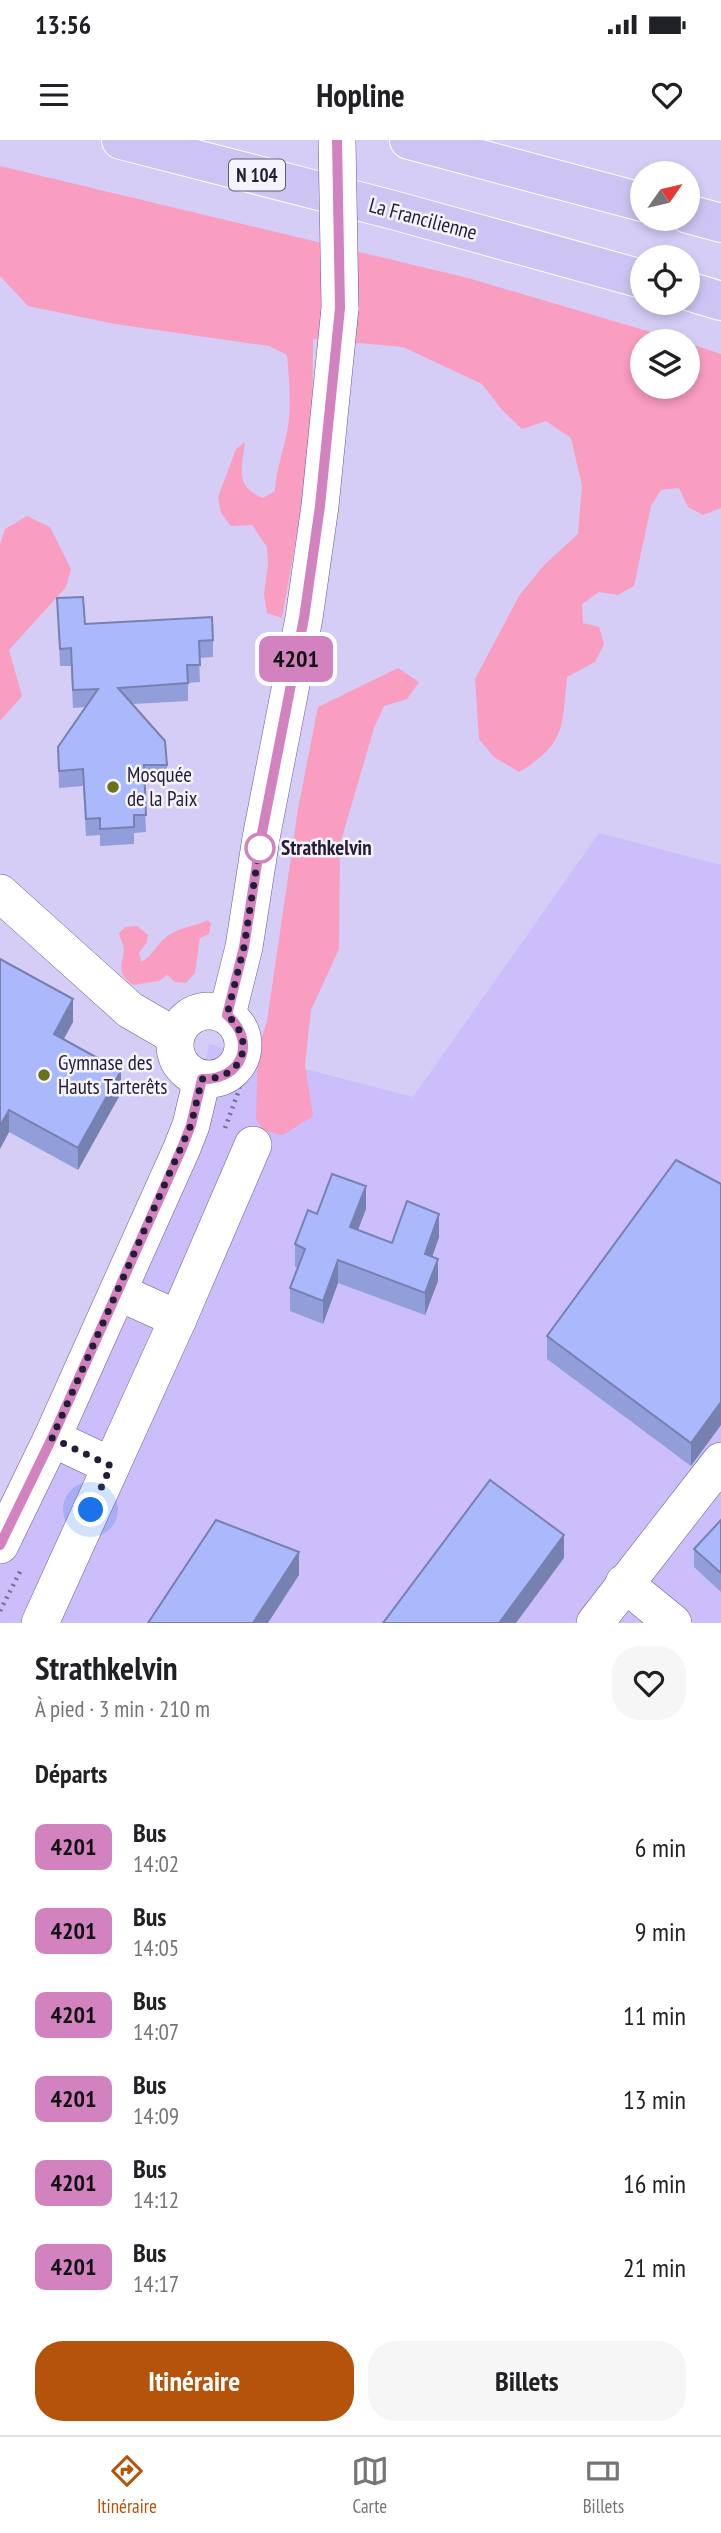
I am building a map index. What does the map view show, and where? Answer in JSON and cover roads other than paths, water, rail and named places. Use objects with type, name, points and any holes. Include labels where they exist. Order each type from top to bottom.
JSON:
[{"type":"highway","name":"La Francilienne","points":[[121,140],[393,210],[630,276]]},
{"type":"highway","points":[[414,141],[630,199]]},
{"type":"highway","points":[[700,217],[721,223]]},
{"type":"highway","points":[[700,295],[721,301]]},
{"type":"street","points":[[227,1015],[244,947],[261,838],[304,618],[320,506],[340,308],[337,140]]},
{"type":"street","points":[[0,893],[130,1010],[175,1036]]},
{"type":"street","points":[[215,1010],[227,1015],[236,1023],[242,1034],[244,1047],[241,1059],[234,1069],[225,1076],[202,1079],[183,1068],[174,1047],[175,1036],[181,1024],[202,1011],[215,1010]]},
{"type":"street","points":[[0,1545],[52,1438],[191,1125],[202,1079]]},
{"type":"street","points":[[40,1623],[178,1319],[253,1145]]},
{"type":"street","points":[[118,1292],[178,1319]]},
{"type":"street","points":[[52,1438],[111,1466]]},
{"type":"street","points":[[595,1623],[721,1461]]},
{"type":"street","points":[[624,1583],[673,1623]]},
{"type":"place","name":"Mosquée de la Paix","points":[[113,787]]},
{"type":"place","name":"Strathkelvin","points":[[260,848]]},
{"type":"place","name":"Gymnase des Hauts Tarterêts","points":[[44,1075]]}]
